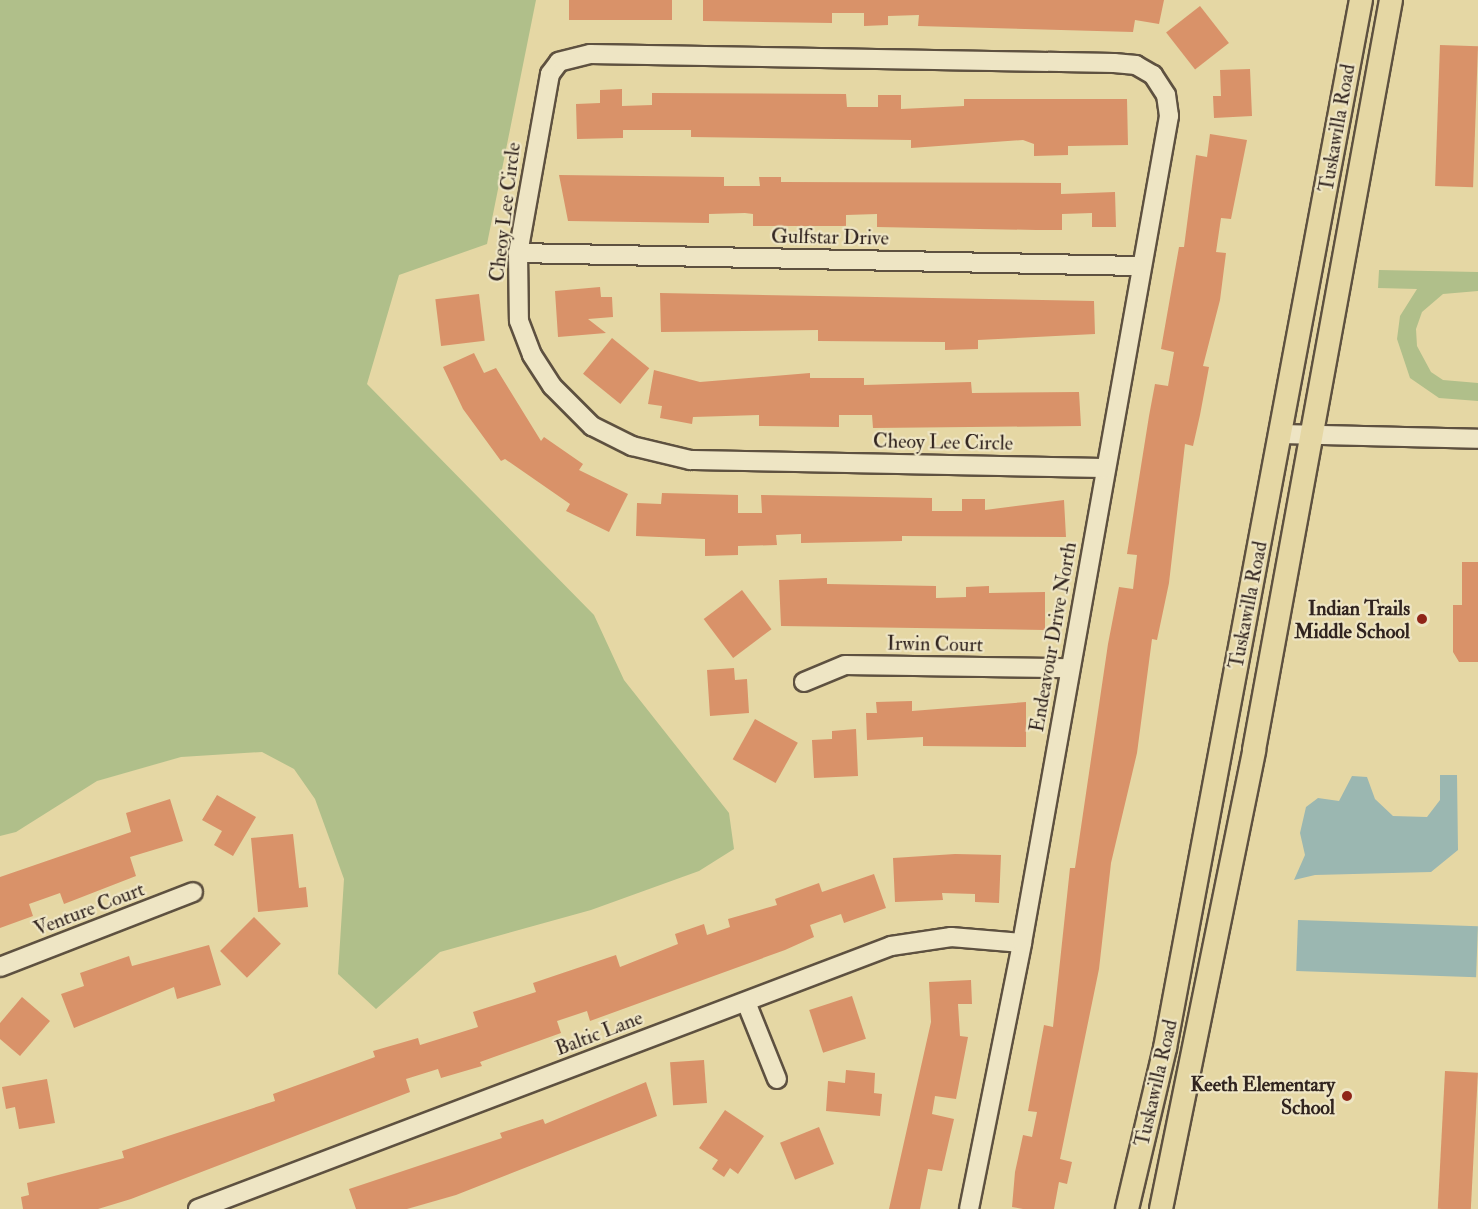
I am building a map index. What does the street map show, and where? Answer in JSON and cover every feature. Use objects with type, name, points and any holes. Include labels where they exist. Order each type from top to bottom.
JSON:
[{"type":"main road","name":"Tuskawilla Road","points":[[1129,1202],[1165,1048],[1361,0]]},
{"type":"main road","name":"Tuskawilla Road","points":[[1162,1206],[1195,1051],[1314,436],[1391,0]]},
{"type":"main road","points":[[1165,1048],[1195,1051]]},
{"type":"main road","points":[[1129,1202],[1162,1206]]},
{"type":"street","name":"Cheoy Lee Circle","points":[[1106,468],[690,460],[632,446],[592,426],[552,386],[532,355],[519,321],[518,253],[545,89],[559,62],[574,56],[1114,63],[1136,65],[1153,75]]},
{"type":"street","name":"Endeavour Drive North","points":[[969,1209],[1022,943],[1140,266],[1169,116],[1166,95],[1153,75]]},
{"type":"street","name":"Gulfstar Drive","points":[[518,253],[1140,266]]},
{"type":"street","points":[[1280,434],[1478,440]]},
{"type":"street","name":"Irwin Court","points":[[804,682],[845,665],[1070,668]]},
{"type":"street","name":"Venture Court","points":[[0,967],[193,892]]},
{"type":"street","name":"Baltic Lane","points":[[198,1209],[911,941],[951,937],[1022,943]]},
{"type":"street","points":[[746,1002],[777,1079]]},
{"type":"green space","points":[[0,0],[536,0],[487,244],[399,275],[367,384],[594,615],[624,680],[729,813],[734,849],[699,871],[591,910],[440,952],[376,1009],[338,974],[344,879],[315,799],[294,769],[262,752],[181,757],[97,781],[16,832],[0,836]]},
{"type":"green space","points":[[1379,270],[1478,272],[1478,291],[1443,294],[1422,312],[1416,329],[1417,346],[1431,372],[1443,380],[1478,383],[1478,401],[1439,398],[1410,378],[1397,339],[1400,316],[1417,289],[1378,288]]},
{"type":"water","points":[[1440,775],[1457,775],[1458,850],[1431,872],[1315,875],[1294,880],[1305,855],[1300,833],[1306,807],[1318,798],[1339,801],[1352,776],[1367,777],[1375,799],[1393,816],[1427,817],[1440,800]]},
{"type":"water","points":[[1298,920],[1478,926],[1476,977],[1296,971]]},
{"type":"building","points":[[569,0],[672,0],[672,20],[569,20]]},
{"type":"building","points":[[703,0],[1164,0],[1159,24],[1135,20],[1133,32],[918,26],[919,15],[888,16],[888,25],[864,26],[864,13],[832,13],[832,23],[703,21]]},
{"type":"building","points":[[1200,6],[1229,43],[1195,70],[1166,32]]},
{"type":"building","points":[[1440,45],[1478,46],[1473,187],[1435,186]]},
{"type":"building","points":[[1250,69],[1252,116],[1214,118],[1213,96],[1221,96],[1220,70]]},
{"type":"building","points":[[622,89],[622,106],[652,105],[652,93],[846,94],[847,107],[878,107],[878,95],[901,95],[901,109],[964,106],[964,99],[1127,99],[1128,145],[1068,146],[1068,155],[1034,156],[1034,144],[1023,140],[911,148],[911,140],[691,137],[691,130],[623,130],[623,138],[577,139],[576,104],[600,103],[600,90]]},
{"type":"building","points":[[1210,134],[1247,140],[1231,219],[1221,218],[1216,252],[1226,253],[1220,300],[1203,366],[1209,367],[1193,446],[1185,444],[1169,583],[1157,640],[1152,639],[1137,753],[1111,863],[1099,969],[1060,1159],[1072,1162],[1067,1184],[1059,1182],[1054,1209],[1023,1209],[1012,1207],[1015,1172],[1023,1135],[1032,1137],[1037,1112],[1028,1111],[1044,1025],[1053,1027],[1070,868],[1075,868],[1108,644],[1119,587],[1133,589],[1137,555],[1127,554],[1149,416],[1155,384],[1168,386],[1174,352],[1161,349],[1179,247],[1184,247],[1196,155],[1207,157]]},
{"type":"building","points":[[559,175],[724,177],[724,186],[760,186],[759,177],[781,177],[781,182],[1061,183],[1061,194],[1115,192],[1116,227],[1092,227],[1092,213],[1062,214],[1062,230],[877,227],[877,214],[846,215],[846,226],[753,226],[753,214],[745,213],[709,214],[709,223],[568,221]]},
{"type":"building","points":[[600,287],[601,297],[612,297],[613,317],[588,319],[606,333],[558,337],[555,291]]},
{"type":"building","points":[[660,293],[1094,301],[1095,334],[978,340],[978,349],[945,350],[945,342],[818,341],[818,330],[661,332]]},
{"type":"building","points":[[479,294],[485,341],[441,346],[435,299]]},
{"type":"building","points":[[612,338],[649,368],[620,404],[583,374]]},
{"type":"building","points":[[474,353],[484,373],[496,368],[541,441],[544,437],[583,464],[579,470],[628,494],[609,532],[566,511],[570,504],[505,459],[501,461],[463,409],[443,367]]},
{"type":"building","points":[[654,370],[700,382],[810,373],[810,378],[864,378],[864,385],[971,382],[972,393],[1079,392],[1081,426],[873,428],[872,415],[839,415],[839,427],[759,426],[759,415],[693,417],[692,424],[660,418],[662,406],[648,404]]},
{"type":"building","points":[[662,493],[738,495],[738,513],[762,513],[761,495],[932,498],[932,511],[962,511],[962,499],[985,499],[985,510],[1064,500],[1066,537],[902,536],[902,541],[801,543],[801,534],[776,535],[777,545],[738,546],[738,555],[705,556],[705,539],[636,536],[637,503],[661,504]]},
{"type":"building","name":"Indian Trails Middle School","points":[[1462,562],[1478,562],[1478,662],[1459,662],[1453,652],[1453,605],[1462,605]]},
{"type":"building","points":[[827,578],[827,584],[936,586],[936,598],[966,597],[966,587],[989,586],[989,593],[1045,592],[1045,630],[781,626],[779,580]]},
{"type":"building","points":[[742,590],[771,629],[733,658],[704,619]]},
{"type":"building","points":[[734,668],[735,680],[747,679],[749,713],[710,716],[707,670]]},
{"type":"building","points":[[912,701],[912,711],[1026,702],[1026,747],[923,746],[923,737],[867,740],[866,713],[877,713],[876,702]]},
{"type":"building","points":[[755,719],[798,743],[776,783],[733,759]]},
{"type":"building","points":[[856,729],[858,776],[814,778],[812,740],[832,739],[832,731]]},
{"type":"building","points":[[217,795],[256,817],[233,856],[214,845],[222,831],[202,820]]},
{"type":"building","points":[[170,799],[183,841],[130,857],[136,876],[64,904],[60,893],[29,904],[33,916],[0,928],[0,877],[131,832],[126,813]]},
{"type":"building","points":[[293,834],[299,888],[306,887],[308,907],[258,912],[251,838]]},
{"type":"building","points":[[955,854],[1001,855],[999,903],[975,902],[975,894],[942,893],[943,900],[895,902],[893,858]]},
{"type":"building","points":[[874,874],[886,908],[844,923],[841,914],[810,925],[814,937],[785,950],[590,1021],[587,1011],[557,1021],[561,1033],[480,1062],[482,1066],[441,1078],[438,1069],[406,1079],[410,1092],[131,1199],[98,1209],[23,1209],[21,1197],[29,1195],[27,1183],[124,1158],[122,1151],[275,1101],[273,1094],[375,1057],[373,1051],[418,1038],[420,1045],[478,1027],[473,1012],[536,992],[533,983],[616,955],[620,967],[678,944],[675,934],[704,924],[707,935],[730,927],[728,919],[777,905],[775,899],[819,883],[822,892]]},
{"type":"building","points":[[254,917],[281,944],[247,978],[220,951]]},
{"type":"building","points":[[209,945],[221,985],[177,999],[174,987],[74,1028],[61,994],[84,986],[80,973],[129,956],[132,966]]},
{"type":"building","points":[[971,980],[972,1004],[958,1004],[960,1036],[968,1037],[956,1099],[935,1096],[932,1114],[954,1119],[942,1171],[928,1169],[920,1209],[889,1209],[931,1022],[929,982]]},
{"type":"building","points":[[852,996],[866,1039],[823,1053],[809,1010]]},
{"type":"building","points":[[22,997],[50,1021],[20,1056],[0,1039],[0,1023]]},
{"type":"building","points":[[704,1060],[707,1103],[673,1105],[670,1062]]},
{"type":"building","points":[[846,1070],[875,1073],[874,1093],[882,1094],[880,1116],[826,1111],[828,1081],[845,1083]]},
{"type":"building","points":[[1445,1071],[1478,1073],[1471,1209],[1438,1209]]},
{"type":"building","points":[[47,1079],[55,1123],[19,1129],[15,1107],[6,1109],[2,1087]]},
{"type":"building","points":[[646,1082],[657,1116],[456,1195],[407,1209],[356,1209],[349,1189],[502,1138],[500,1133],[543,1119],[545,1124]]},
{"type":"building","points":[[725,1110],[764,1136],[738,1174],[730,1168],[724,1177],[712,1169],[718,1160],[699,1148]]},
{"type":"building","points":[[819,1127],[834,1164],[795,1180],[780,1143]]},
{"type":"place","name":"Indian Trails Middle School","points":[[1422,619]]},
{"type":"place","name":"Keeth Elementary School","points":[[1347,1096]]}]
